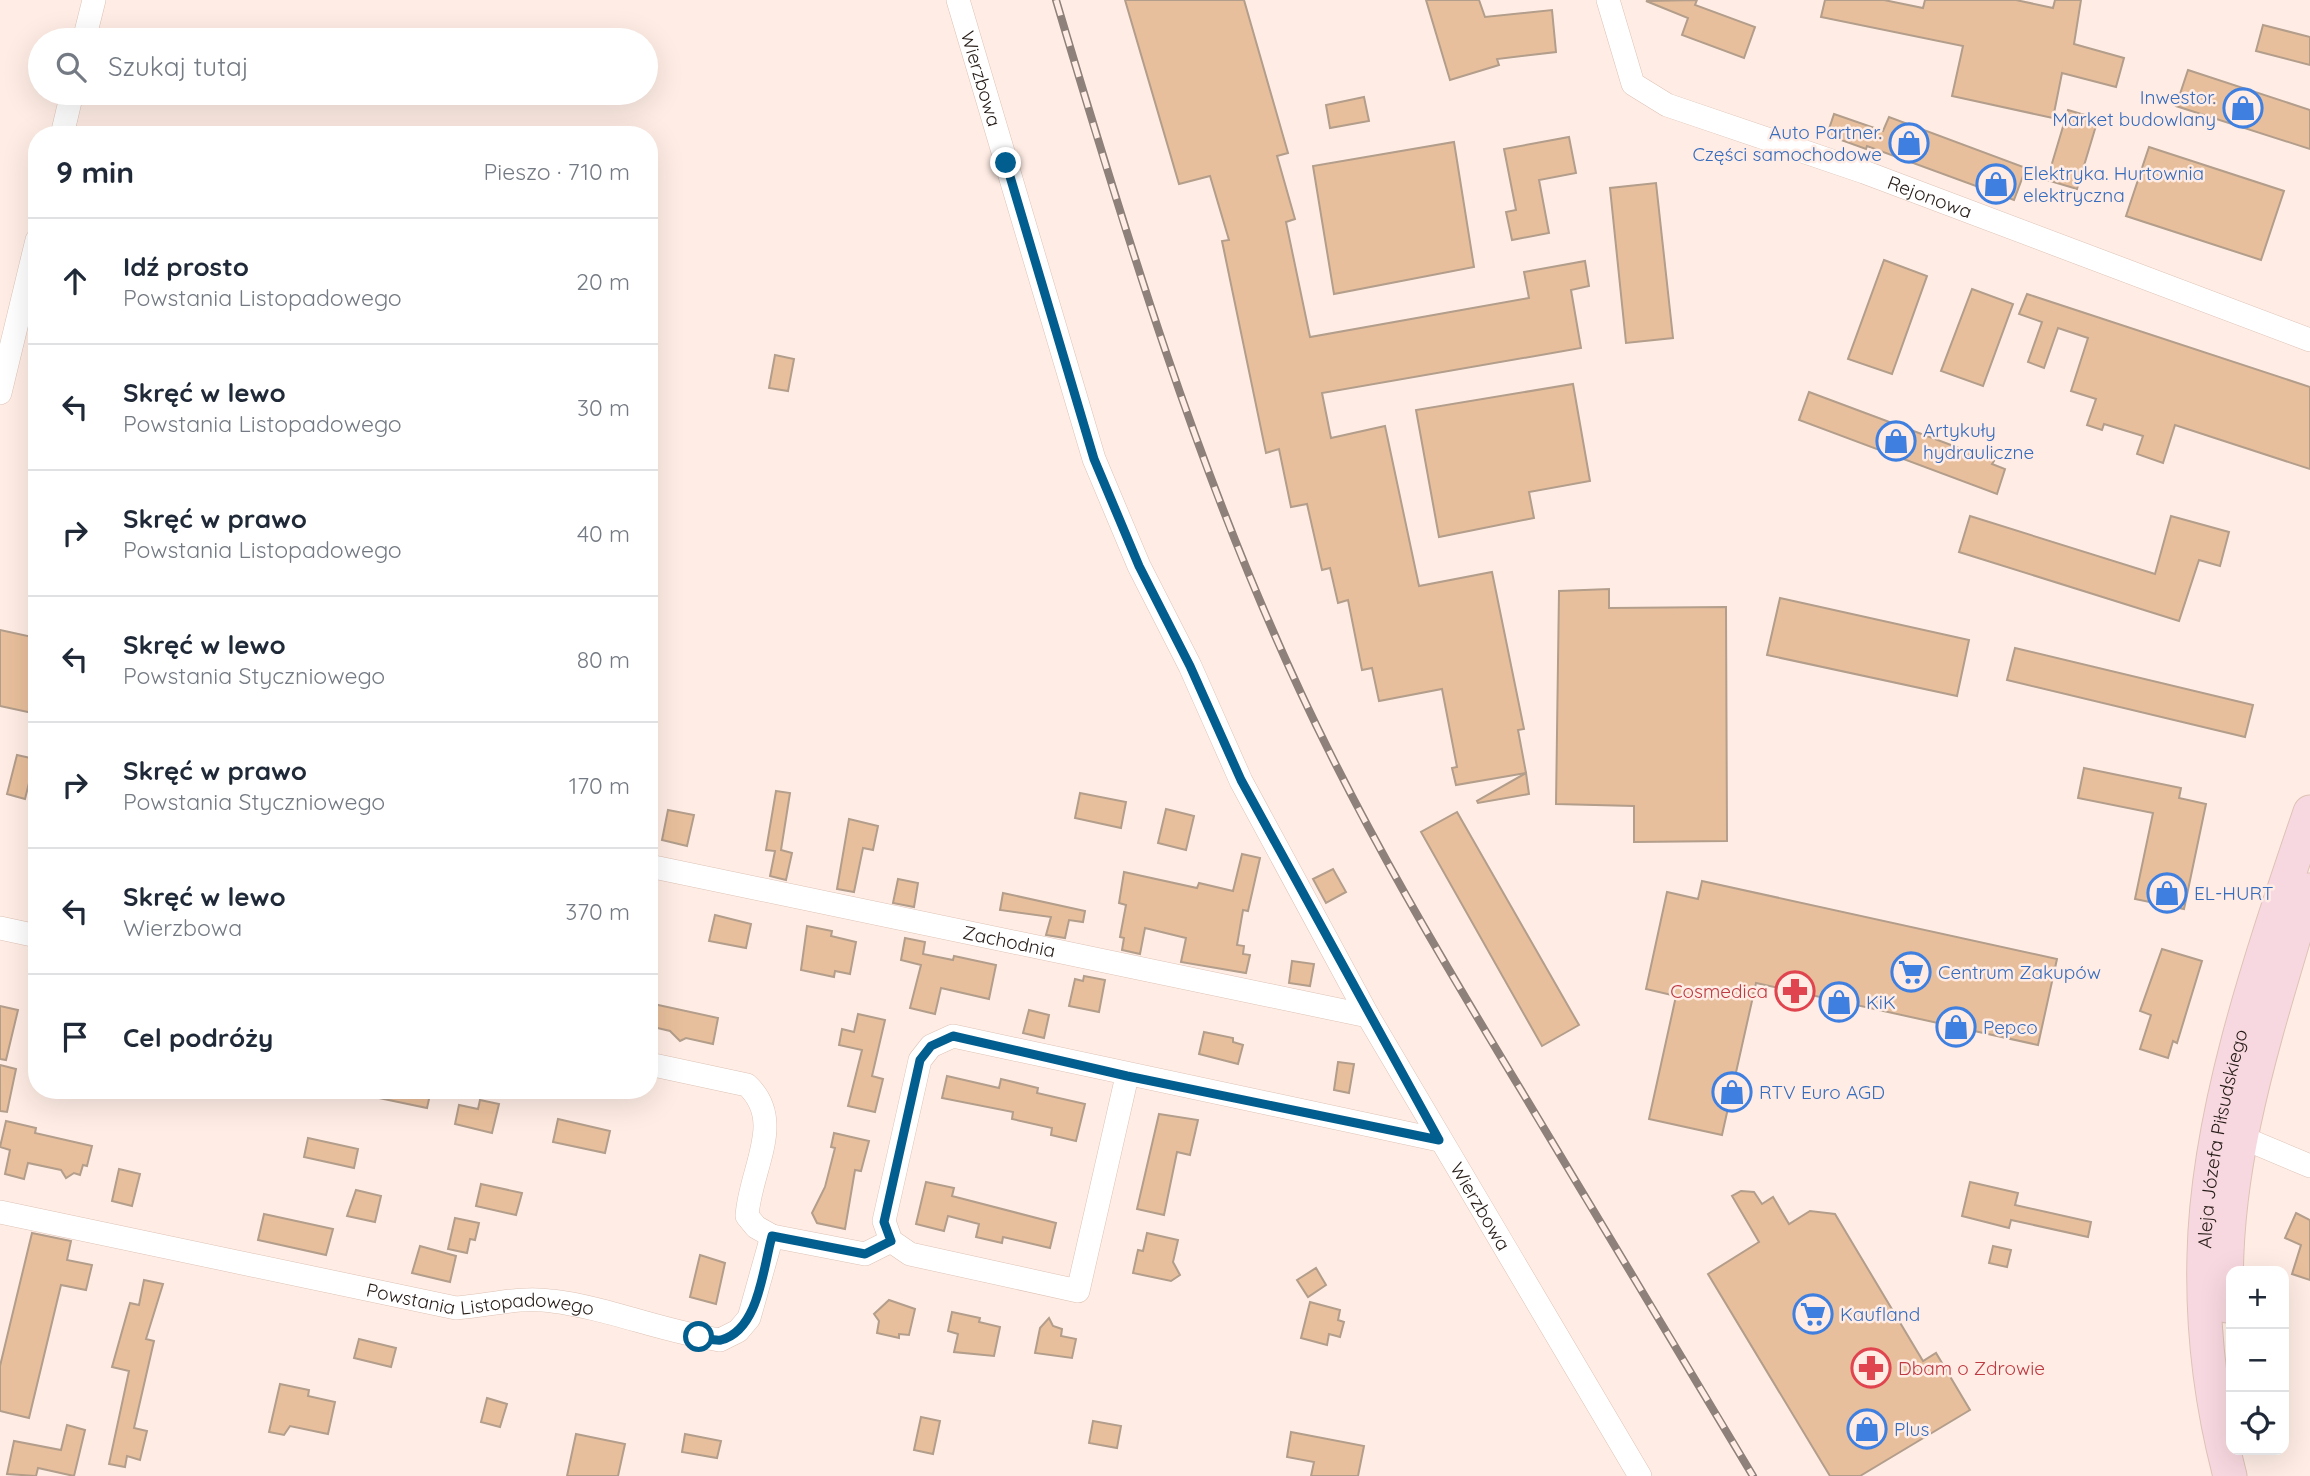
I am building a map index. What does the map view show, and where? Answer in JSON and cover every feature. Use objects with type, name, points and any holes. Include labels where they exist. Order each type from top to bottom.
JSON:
[{"type":"main road","name":"Aleja Józefa Piłsudskiego","points":[[2230,1476],[2215,1412],[2207,1349],[2203,1254],[2208,1200],[2234,1061],[2310,811]]},
{"type":"main road","name":"Aleja Józefa Piłsudskiego","points":[[2230,1329],[2227,1263],[2241,1137],[2310,884]]},
{"type":"main road","points":[[2245,1455],[2250,1476]]},
{"type":"street","points":[[87,28],[94,0]]},
{"type":"street","name":"Wierzbowa","points":[[958,0],[1094,459],[1139,566],[1190,666],[1241,780],[1368,1016],[1640,1476]]},
{"type":"street","name":"Rejonowa","points":[[1608,0],[1633,84],[1667,105],[1864,172],[2310,340]]},
{"type":"street","points":[[64,126],[69,105]]},
{"type":"street","points":[[0,393],[28,277]]},
{"type":"street","name":"Zachodnia","points":[[658,868],[1368,1016]]},
{"type":"street","points":[[0,928],[28,934]]},
{"type":"street","points":[[1127,1076],[1078,1291],[910,1254],[891,1241],[884,1222],[920,1060],[931,1046],[953,1036],[1127,1076],[1439,1140]]},
{"type":"street","points":[[658,1066],[747,1085],[758,1096],[767,1122],[747,1216],[756,1227],[772,1236],[865,1254],[891,1241]]},
{"type":"street","points":[[2241,1137],[2310,1166]]},
{"type":"street","name":"Powstania Listopadowego","points":[[0,1212],[456,1308],[483,1306],[514,1299],[553,1301],[720,1340],[738,1331],[749,1318],[772,1236]]},
{"type":"building","points":[[1125,0],[1244,0],[1288,153],[1277,156],[1295,219],[1286,222],[1310,337],[1529,298],[1524,272],[1585,261],[1589,286],[1571,290],[1581,348],[1322,393],[1331,438],[1385,426],[1419,586],[1492,572],[1524,729],[1518,730],[1526,773],[1456,785],[1452,768],[1457,767],[1442,689],[1379,701],[1372,668],[1362,670],[1348,600],[1338,603],[1330,568],[1322,570],[1307,504],[1291,507],[1279,449],[1266,453],[1222,241],[1229,240],[1210,176],[1179,184]]},
{"type":"building","points":[[1426,0],[1479,0],[1485,17],[1552,10],[1556,52],[1497,59],[1499,65],[1450,80]]},
{"type":"building","points":[[1697,0],[1695,5],[1755,27],[1744,58],[1682,35],[1688,18],[1646,1]]},
{"type":"building","points":[[1825,0],[1884,0],[1923,8],[1925,0],[2016,0],[2053,8],[2055,0],[2081,0],[2074,44],[2124,58],[2116,87],[2062,73],[2053,118],[1952,96],[1963,46],[1821,17]]},
{"type":"building","points":[[2263,25],[2310,37],[2310,65],[2256,51]]},
{"type":"building","name":"Inwestor. Market budowlany","points":[[2188,70],[2310,110],[2310,149],[2176,106]]},
{"type":"building","points":[[1364,97],[1369,121],[1330,128],[1326,105]]},
{"type":"building","points":[[2068,110],[2098,119],[2077,189],[2047,180]]},
{"type":"building","points":[[1834,114],[1883,131],[1889,117],[2026,168],[2014,200],[1867,146],[1866,149],[1827,135]]},
{"type":"building","points":[[1569,137],[1576,173],[1539,180],[1549,233],[1512,240],[1506,212],[1516,210],[1504,149]]},
{"type":"building","points":[[1454,142],[1474,267],[1334,294],[1313,166]]},
{"type":"building","points":[[2149,147],[2284,191],[2261,260],[2126,216]]},
{"type":"building","points":[[1656,183],[1673,338],[1626,343],[1610,188]]},
{"type":"building","points":[[1884,260],[1927,276],[1892,374],[1848,359]]},
{"type":"building","points":[[1972,289],[2013,304],[1983,386],[1941,371]]},
{"type":"building","points":[[2027,294],[2310,387],[2310,469],[2175,425],[2163,463],[2137,454],[2143,436],[2104,424],[2102,430],[2087,425],[2096,399],[2071,391],[2088,338],[2058,328],[2044,368],[2028,362],[2042,322],[2019,314]]},
{"type":"building","points":[[775,355],[794,359],[788,391],[769,388]]},
{"type":"building","points":[[1573,384],[1590,481],[1529,492],[1534,518],[1439,537],[1416,410]]},
{"type":"building","name":"Artykuły hydrauliczne","points":[[1809,392],[1994,461],[1992,464],[2005,469],[1997,494],[1799,420]]},
{"type":"building","points":[[1970,516],[2155,574],[2171,516],[2229,532],[2220,566],[2199,560],[2179,621],[1959,552]]},
{"type":"building","points":[[1609,589],[1609,608],[1726,607],[1727,841],[1634,842],[1634,806],[1556,804],[1559,591]]},
{"type":"building","points":[[1780,598],[1969,640],[1957,696],[1767,655]]},
{"type":"building","points":[[0,630],[28,636],[28,712],[0,706]]},
{"type":"building","points":[[2015,648],[2253,705],[2245,737],[2007,680]]},
{"type":"building","points":[[17,755],[28,757],[28,787],[25,799],[7,794]]},
{"type":"building","points":[[2084,768],[2181,788],[2179,798],[2206,804],[2184,909],[2135,899],[2153,813],[2078,798]]},
{"type":"building","points":[[1526,773],[1529,794],[1478,803],[1477,801]]},
{"type":"building","points":[[776,791],[790,793],[781,850],[792,853],[786,880],[770,876],[775,851],[766,850]]},
{"type":"building","points":[[1080,793],[1126,802],[1121,828],[1075,818]]},
{"type":"building","points":[[1166,809],[1194,816],[1186,850],[1158,843]]},
{"type":"building","points":[[668,810],[694,815],[687,846],[662,840]]},
{"type":"building","points":[[1457,812],[1579,1025],[1542,1046],[1421,832]]},
{"type":"building","points":[[849,819],[878,826],[873,850],[863,848],[854,892],[837,889]]},
{"type":"building","points":[[1242,854],[1260,858],[1248,911],[1243,910],[1237,945],[1244,946],[1243,954],[1250,955],[1246,973],[1181,962],[1186,938],[1145,928],[1140,954],[1122,950],[1124,938],[1120,937],[1126,905],[1119,903],[1124,872],[1197,888],[1199,883],[1233,891]]},
{"type":"building","points":[[1333,869],[1346,892],[1326,903],[1313,879]]},
{"type":"building","points":[[898,879],[918,883],[914,907],[893,903]]},
{"type":"building","points":[[1702,881],[2057,959],[2038,1045],[1756,983],[1722,1135],[1649,1119],[1676,996],[1646,989],[1667,892],[1698,899]]},
{"type":"building","points":[[1003,893],[1085,911],[1083,922],[1069,920],[1065,938],[1046,935],[1051,917],[1000,910]]},
{"type":"building","points":[[715,915],[751,924],[746,948],[709,941]]},
{"type":"building","points":[[807,926],[832,931],[831,936],[856,942],[850,974],[835,971],[834,977],[801,970]]},
{"type":"building","points":[[905,938],[925,942],[923,954],[953,960],[954,956],[996,965],[989,999],[941,988],[935,1014],[910,1008],[921,965],[901,960]]},
{"type":"building","points":[[2162,949],[2202,961],[2177,1043],[2173,1041],[2168,1058],[2140,1049],[2151,1015],[2140,1011]]},
{"type":"building","points":[[1292,961],[1314,964],[1310,986],[1289,983]]},
{"type":"building","points":[[1084,976],[1105,980],[1099,1012],[1069,1006],[1075,979],[1083,981]]},
{"type":"building","points":[[658,1005],[718,1018],[713,1044],[686,1038],[680,1041],[670,1031],[658,1028]]},
{"type":"building","points":[[0,1006],[18,1010],[6,1060],[0,1059]]},
{"type":"building","points":[[1029,1010],[1049,1015],[1044,1038],[1023,1033]]},
{"type":"building","points":[[858,1014],[885,1020],[872,1076],[883,1079],[875,1112],[848,1106],[862,1050],[839,1045],[842,1029],[854,1032]]},
{"type":"building","points":[[1204,1032],[1233,1038],[1233,1042],[1243,1045],[1238,1064],[1199,1054]]},
{"type":"building","points":[[1338,1062],[1354,1064],[1349,1093],[1334,1090]]},
{"type":"building","points":[[0,1065],[16,1069],[7,1112],[0,1111]]},
{"type":"building","points":[[947,1076],[999,1088],[1001,1079],[1038,1088],[1037,1093],[1085,1104],[1076,1141],[1051,1135],[1052,1128],[1012,1119],[1013,1112],[942,1098]]},
{"type":"building","points":[[384,1099],[429,1099],[427,1108]]},
{"type":"building","points":[[480,1100],[499,1104],[492,1133],[455,1124],[459,1105],[478,1109]]},
{"type":"building","points":[[1159,1114],[1198,1120],[1190,1155],[1177,1152],[1164,1215],[1137,1209]]},
{"type":"building","points":[[558,1119],[610,1131],[605,1153],[553,1142]]},
{"type":"building","points":[[6,1121],[36,1128],[35,1133],[92,1146],[87,1166],[83,1165],[80,1175],[74,1173],[66,1178],[61,1170],[28,1163],[24,1179],[5,1174],[10,1150],[0,1147]]},
{"type":"building","points":[[834,1133],[869,1141],[861,1171],[855,1170],[845,1229],[817,1223],[812,1213],[825,1187],[835,1148],[831,1147]]},
{"type":"building","points":[[308,1138],[358,1149],[354,1168],[304,1157]]},
{"type":"building","points":[[119,1169],[140,1174],[132,1206],[112,1201]]},
{"type":"building","points":[[926,1182],[954,1188],[952,1196],[1056,1223],[1050,1248],[1003,1237],[1002,1243],[976,1237],[979,1224],[948,1216],[944,1231],[916,1224]]},
{"type":"building","points":[[1970,1182],[2018,1193],[2015,1205],[2091,1222],[2088,1237],[2011,1220],[2009,1228],[1962,1216]]},
{"type":"building","points":[[481,1184],[522,1193],[516,1215],[476,1206]]},
{"type":"building","points":[[356,1190],[381,1196],[375,1222],[347,1216]]},
{"type":"building","name":"Kaufland","points":[[1741,1191],[1754,1192],[1762,1204],[1773,1197],[1789,1224],[1810,1211],[1835,1214],[1923,1361],[1936,1353],[1970,1410],[1860,1476],[1830,1476],[1708,1274],[1759,1242],[1732,1196]]},
{"type":"building","points":[[2296,1213],[2310,1220],[2310,1280],[2292,1274],[2301,1245],[2285,1238]]},
{"type":"building","points":[[264,1214],[333,1229],[326,1255],[258,1240]]},
{"type":"building","points":[[455,1218],[479,1223],[475,1240],[470,1239],[467,1253],[448,1249]]},
{"type":"building","points":[[32,1233],[71,1241],[67,1260],[92,1265],[86,1290],[61,1285],[29,1418],[0,1411],[0,1366]]},
{"type":"building","points":[[1147,1233],[1178,1240],[1173,1262],[1180,1275],[1171,1281],[1133,1273],[1138,1250],[1143,1251]]},
{"type":"building","points":[[420,1246],[456,1256],[450,1282],[412,1273]]},
{"type":"building","points":[[1993,1246],[2011,1250],[2007,1267],[1989,1263]]},
{"type":"building","points":[[700,1255],[725,1263],[716,1304],[690,1297]]},
{"type":"building","points":[[1316,1268],[1326,1285],[1308,1297],[1297,1280]]},
{"type":"building","points":[[144,1280],[163,1284],[146,1339],[154,1341],[134,1428],[147,1431],[140,1460],[127,1456],[125,1467],[109,1464],[129,1371],[112,1367],[130,1303],[139,1305]]},
{"type":"building","points":[[889,1300],[915,1309],[909,1335],[899,1334],[899,1338],[877,1333],[879,1321],[874,1314]]},
{"type":"building","points":[[1310,1302],[1340,1310],[1338,1320],[1344,1322],[1340,1337],[1329,1334],[1327,1345],[1301,1338]]},
{"type":"building","points":[[952,1312],[980,1318],[979,1322],[1000,1327],[994,1356],[954,1352],[958,1334],[948,1331]]},
{"type":"building","points":[[1049,1318],[1053,1326],[1062,1329],[1061,1336],[1076,1339],[1072,1358],[1035,1353],[1040,1328]]},
{"type":"building","points":[[359,1339],[396,1348],[391,1367],[354,1358]]},
{"type":"building","points":[[280,1384],[309,1390],[308,1396],[335,1402],[328,1434],[290,1426],[284,1435],[269,1432]]},
{"type":"building","points":[[487,1398],[507,1404],[500,1427],[481,1422]]},
{"type":"building","points":[[921,1417],[940,1421],[933,1454],[914,1450]]},
{"type":"building","points":[[1093,1421],[1121,1426],[1117,1448],[1089,1443]]},
{"type":"building","points":[[67,1425],[85,1430],[74,1476],[38,1468],[36,1476],[7,1474],[14,1441],[61,1450]]},
{"type":"building","points":[[1291,1432],[1364,1446],[1358,1476],[1311,1476],[1314,1462],[1287,1457]]},
{"type":"building","points":[[576,1434],[625,1444],[618,1476],[567,1476]]},
{"type":"building","points":[[685,1434],[721,1441],[717,1458],[682,1452]]},
{"type":"railway","points":[[1056,0],[1165,350],[1228,522],[1300,691],[1351,795],[1435,946],[1753,1476]]},
{"type":"place","name":"Inwestor. Market budowlany","points":[[2243,108]]},
{"type":"place","name":"Auto Partner. Części samochodowe","points":[[1909,143]]},
{"type":"place","name":"Elektryka. Hurtownia elektryczna","points":[[1996,184]]},
{"type":"place","name":"Artykuły hydrauliczne","points":[[1896,441]]},
{"type":"place","name":"EL-HURT","points":[[2167,893]]},
{"type":"place","name":"Centrum Zakupów","points":[[1911,972]]},
{"type":"place","name":"Cosmedica","points":[[1795,991]]},
{"type":"place","name":"KiK","points":[[1839,1002]]},
{"type":"place","name":"Pepco","points":[[1956,1027]]},
{"type":"place","name":"RTV Euro AGD","points":[[1732,1092]]},
{"type":"place","name":"Kaufland","points":[[1813,1314]]},
{"type":"place","name":"Dbam o Zdrowie","points":[[1871,1368]]},
{"type":"place","name":"Plus","points":[[1867,1429]]},
{"type":"route","points":[[699,1337],[720,1340],[738,1331],[749,1318],[772,1236],[838,1251],[865,1254],[891,1241],[884,1222],[920,1060],[931,1046],[953,1036],[1127,1076],[1439,1140],[1368,1016],[1241,780],[1190,666],[1139,566],[1094,459],[1006,163]]}]
